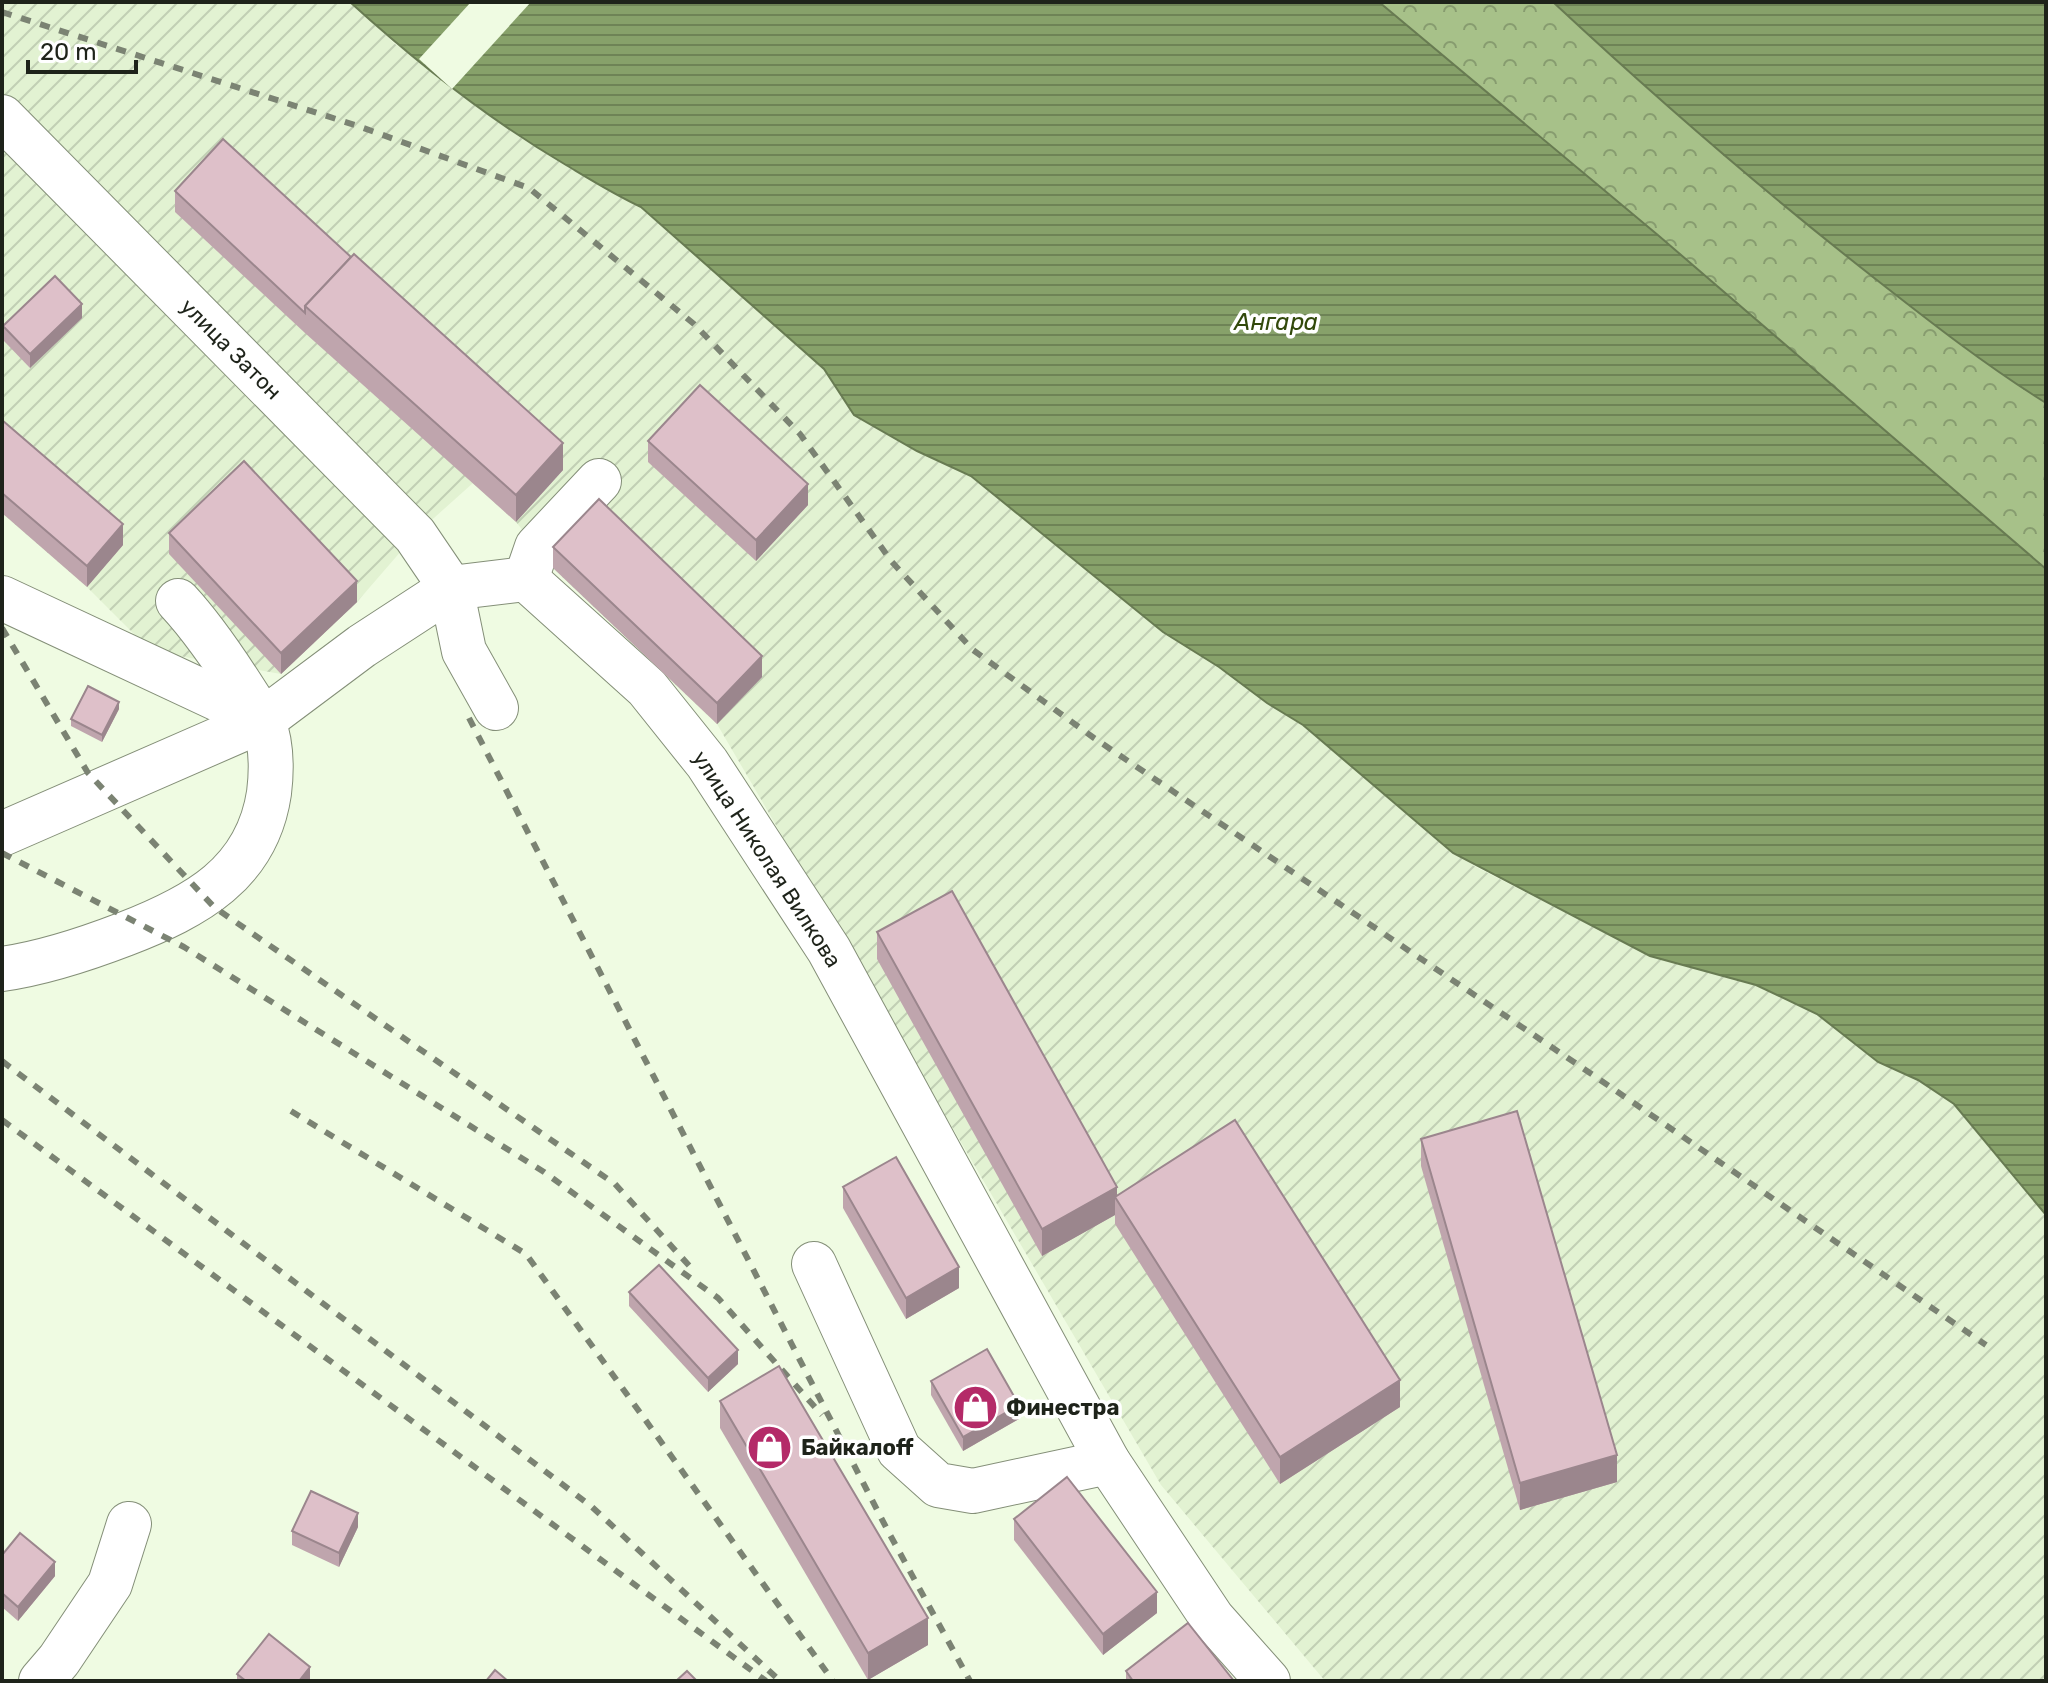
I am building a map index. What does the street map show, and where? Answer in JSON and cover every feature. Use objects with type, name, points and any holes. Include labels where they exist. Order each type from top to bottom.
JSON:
[{"type":"street","name":"улица Затон","points":[[2,117],[415,535],[451,588]]},
{"type":"street","points":[[2,834],[263,720],[362,646],[451,588],[526,579],[537,547],[599,481]]},
{"type":"street","name":"улица Николая Вилкова","points":[[526,579],[647,688],[716,777],[829,950],[1108,1462],[1212,1618],[1268,1681]]},
{"type":"street","points":[[451,588],[464,651],[496,708]]},
{"type":"street","points":[[2,598],[263,720]]},
{"type":"street","points":[[2,969],[38,962],[144,926],[204,896],[241,864],[266,815],[273,767],[263,720],[236,677],[178,601]]},
{"type":"street","points":[[814,1264],[899,1450],[938,1485],[973,1491],[1108,1462]]},
{"type":"street","points":[[41,1681],[59,1660],[110,1584],[129,1524]]},
{"type":"shaded area","points":[[2,2],[350,2],[395,44],[524,140],[641,207],[824,369],[854,415],[917,451],[971,476],[1163,632],[1303,725],[1347,760],[1394,804],[1474,866],[1650,956],[1756,985],[1817,1014],[1878,1062],[1918,1080],[1954,1104],[2046,1215],[2046,1681],[1325,1681],[1161,1485],[717,724],[553,568],[516,522],[473,483],[415,535],[357,602],[281,674],[151,651],[87,587],[2,513]]},
{"type":"green space","points":[[1379,2],[1553,2],[1794,214],[1960,344],[2046,403],[2046,569],[1659,236]]},
{"type":"water","name":"Ангара","points":[[350,2],[1379,2],[1659,236],[2046,569],[2046,1215],[1954,1104],[1918,1080],[1878,1062],[1817,1014],[1756,985],[1650,956],[1453,853],[1303,725],[1163,632],[971,476],[917,451],[854,415],[824,369],[641,207],[566,165],[481,109],[401,47]]},
{"type":"water","points":[[1553,2],[2046,2],[2046,403],[1915,310],[1791,211]]},
{"type":"pier","points":[[471,2],[531,2],[452,89],[419,59]]},
{"type":"building","points":[[223,139],[351,257],[305,306],[305,313],[175,191]]},
{"type":"building","points":[[354,254],[563,443],[516,495],[305,306]]},
{"type":"building","points":[[55,276],[82,304],[30,354],[3,326]]},
{"type":"building","points":[[700,385],[808,484],[756,540],[648,441]]},
{"type":"building","points":[[2,420],[123,524],[87,566],[2,493]]},
{"type":"building","points":[[244,461],[357,581],[281,653],[169,533]]},
{"type":"building","points":[[599,499],[762,656],[717,703],[553,547]]},
{"type":"building","points":[[88,686],[119,702],[102,735],[71,719]]},
{"type":"building","points":[[952,891],[1117,1187],[1042,1229],[877,932]]},
{"type":"building","points":[[1517,1111],[1617,1455],[1520,1483],[1421,1139]]},
{"type":"building","points":[[1235,1120],[1400,1380],[1280,1457],[1115,1197]]},
{"type":"building","points":[[896,1157],[959,1267],[906,1298],[843,1187]]},
{"type":"building","points":[[659,1265],[738,1350],[708,1378],[629,1292]]},
{"type":"building","name":"Финестра","points":[[987,1349],[1019,1405],[963,1437],[931,1381]]},
{"type":"building","points":[[779,1366],[928,1618],[868,1653],[720,1401]]},
{"type":"building","points":[[1067,1477],[1157,1592],[1103,1634],[1014,1519]]},
{"type":"building","points":[[311,1491],[358,1513],[339,1553],[292,1531]]},
{"type":"building","points":[[20,1533],[55,1562],[18,1607],[2,1593],[2,1555]]},
{"type":"building","points":[[1188,1623],[1234,1681],[1133,1681],[1126,1671]]},
{"type":"building","points":[[269,1634],[310,1667],[299,1681],[246,1681],[237,1674]]},
{"type":"building","points":[[495,1670],[508,1681],[486,1681]]},
{"type":"building","points":[[687,1671],[697,1681],[676,1681]]},
{"type":"railway","points":[[2,12],[358,126],[529,188],[694,324],[800,434],[892,562],[973,650],[1094,738],[1986,1345]]},
{"type":"railway","points":[[2,628],[88,773],[214,907],[615,1184],[694,1271]]},
{"type":"railway","points":[[469,718],[889,1533],[970,1681]]},
{"type":"railway","points":[[2,853],[184,947],[544,1172],[718,1298],[822,1415]]},
{"type":"railway","points":[[2,1061],[591,1506],[780,1681]]},
{"type":"railway","points":[[291,1111],[526,1254],[833,1681]]},
{"type":"railway","points":[[2,1120],[766,1681]]},
{"type":"place","name":"Финестра","points":[[975,1407]]},
{"type":"place","name":"Байкалoff","points":[[770,1447]]}]
